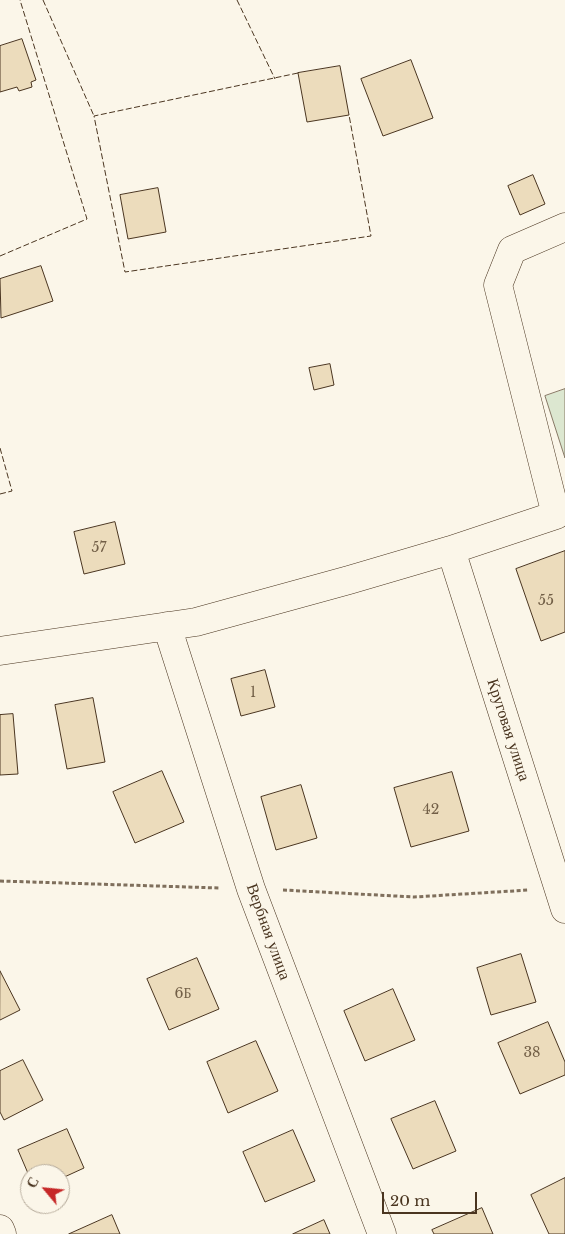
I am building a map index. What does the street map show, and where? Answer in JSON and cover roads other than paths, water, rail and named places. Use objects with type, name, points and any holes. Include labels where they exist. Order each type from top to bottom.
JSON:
[{"type":"street","points":[[0,651],[196,622],[451,550],[556,515],[498,285],[512,250],[565,227]]},
{"type":"street","name":"Круговая улица","points":[[451,550],[565,909]]},
{"type":"street","name":"Вербная улица","points":[[167,626],[251,889],[382,1234]]},
{"type":"street","points":[[0,1229],[2,1234]]}]
